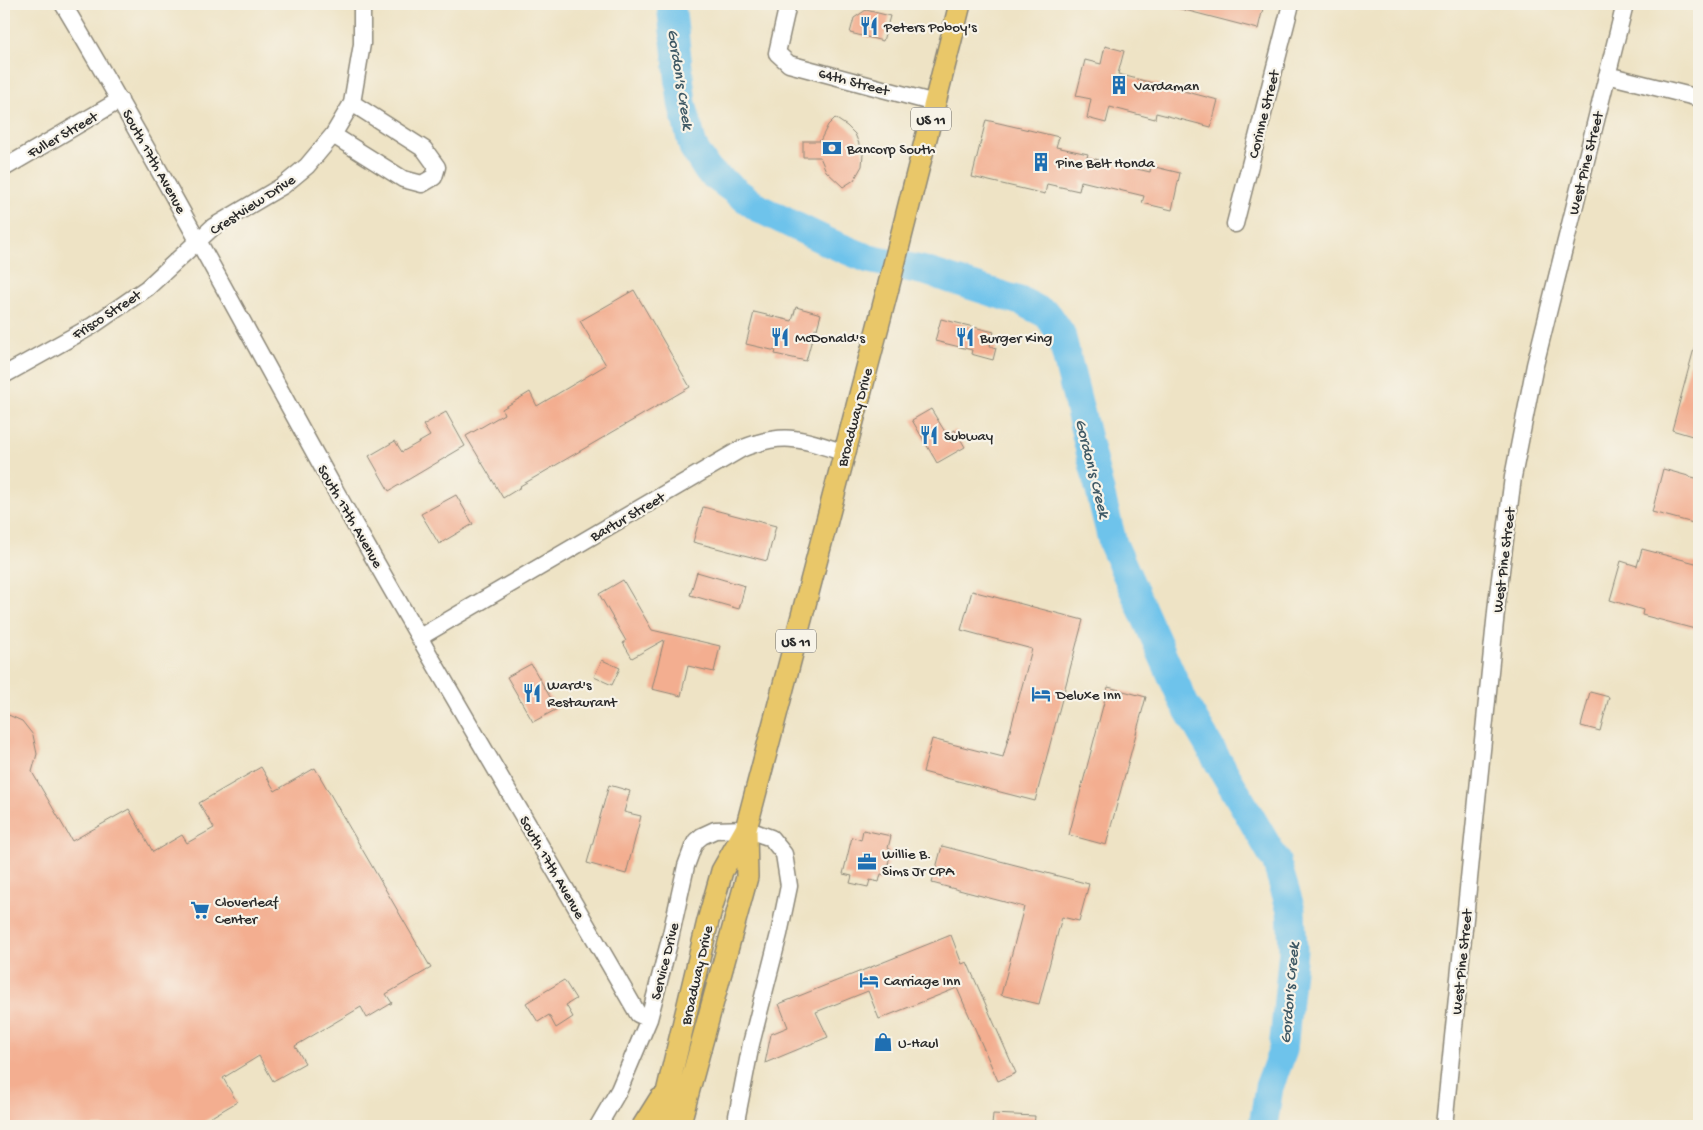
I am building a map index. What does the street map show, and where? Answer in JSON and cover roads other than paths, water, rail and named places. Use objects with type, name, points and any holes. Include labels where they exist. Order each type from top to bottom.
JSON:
[{"type":"main road","name":"Broadway Drive","points":[[659,1126],[708,921],[722,871],[746,829],[888,288],[960,4]]},
{"type":"main road","name":"Broadway Drive","points":[[679,1126],[747,877],[746,829]]},
{"type":"main road","points":[[695,1066],[696,1126]]},
{"type":"main road","points":[[642,1126],[671,1081]]},
{"type":"street","name":"South 17th Avenue","points":[[63,4],[120,100],[334,488],[420,637],[638,1014],[649,1019]]},
{"type":"street","name":"Crestview Drive","points":[[198,240],[213,227],[284,185],[307,166],[333,136],[352,103],[362,44],[362,4]]},
{"type":"street","name":"64th Street","points":[[788,4],[777,53],[789,64],[934,103]]},
{"type":"street","name":"Corinne Street","points":[[1235,224],[1291,4]]},
{"type":"street","name":"West Pine Street","points":[[1444,1126],[1497,602],[1513,477],[1535,365],[1625,4]]},
{"type":"street","points":[[1607,75],[1699,98]]},
{"type":"street","name":"Fuller Street","points":[[4,168],[120,100]]},
{"type":"street","points":[[333,136],[403,179],[422,184],[434,177],[437,166],[424,149],[352,103]]},
{"type":"street","name":"Frisco Street","points":[[4,375],[92,326],[147,288],[198,240]]},
{"type":"street","name":"Bartur Street","points":[[420,637],[741,449],[766,440],[789,438],[845,453]]},
{"type":"street","points":[[736,1126],[751,1044],[779,934],[789,886],[784,854],[771,838],[746,829]]},
{"type":"street","name":"Service Drive","points":[[598,1126],[619,1090],[649,1019],[669,943],[686,866],[696,841],[715,830],[746,829]]},
{"type":"waterway","name":"Gordon's Creek","points":[[671,4],[682,103],[693,147],[708,171],[760,209],[830,243],[869,259],[925,271],[1023,302],[1048,315],[1061,334],[1113,544],[1184,703],[1276,861],[1291,910],[1293,950],[1283,1050],[1269,1087],[1263,1126]]},
{"type":"place","name":"Peters Poboy's","points":[[869,26]]},
{"type":"place","name":"Vardaman","points":[[1119,85]]},
{"type":"place","name":"Bancorp South","points":[[832,148]]},
{"type":"place","name":"Pine Belt Honda","points":[[1041,162]]},
{"type":"place","name":"McDonald's","points":[[780,337]]},
{"type":"place","name":"Burger King","points":[[965,337]]},
{"type":"place","name":"Subway","points":[[929,435]]},
{"type":"place","name":"Ward's Restaurant","points":[[532,693]]},
{"type":"place","name":"Deluxe Inn","points":[[1041,694]]},
{"type":"place","name":"Willie B. Sims Jr CPA","points":[[867,862]]},
{"type":"place","name":"Cloverleaf Center","points":[[200,910]]},
{"type":"place","name":"Carriage Inn","points":[[869,980]]},
{"type":"place","name":"U-Haul","points":[[883,1042]]}]
